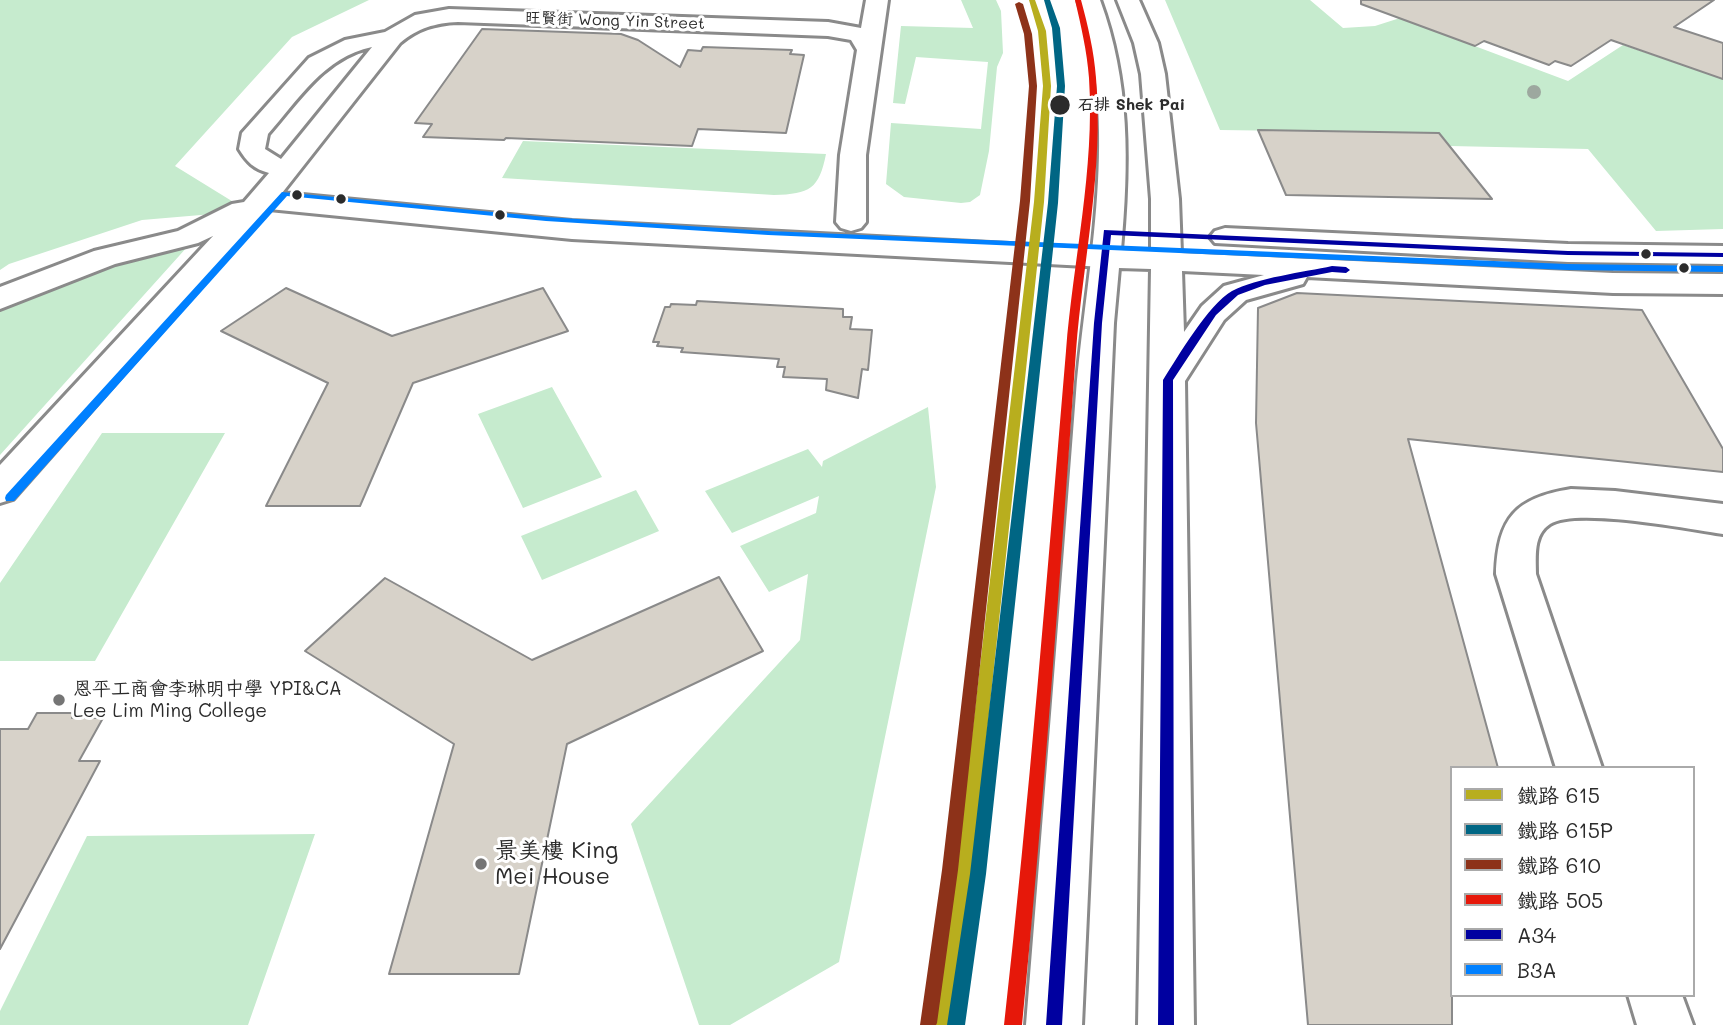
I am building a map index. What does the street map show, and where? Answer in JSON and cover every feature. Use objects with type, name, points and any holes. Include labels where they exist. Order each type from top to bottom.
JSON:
[{"type":"main road","points":[[851,222],[853,155],[877,0]]},
{"type":"main road","points":[[1054,1025],[1098,323],[1110,206],[1110,71],[1105,43],[1089,0]]},
{"type":"main road","points":[[1128,0],[1146,43],[1153,74],[1165,199],[1168,380],[1166,1025]]},
{"type":"main road","name":"旺賢街 Wong Yin Street","points":[[0,489],[399,31],[426,10],[458,15],[839,29],[865,40],[869,50]]},
{"type":"main road","points":[[393,38],[363,42],[337,51],[317,63],[255,133],[252,149],[273,178],[425,217],[635,234],[1166,247],[1723,255]]},
{"type":"main road","points":[[0,299],[51,275],[105,257],[188,237],[273,178],[561,206],[851,222],[1106,245]]},
{"type":"main road","points":[[1166,247],[1332,269],[1613,283],[1723,284]]},
{"type":"main road","points":[[1168,380],[1213,313],[1236,293],[1263,283],[1332,269]]},
{"type":"main road","points":[[1578,766],[1516,574],[1514,555],[1524,523],[1538,512],[1570,501],[1723,519]]},
{"type":"main road","points":[[1656,997],[1665,1025]]},
{"type":"green space","points":[[0,0],[369,0],[292,37],[175,166],[248,211],[142,220],[9,264],[0,270]]},
{"type":"green space","points":[[961,0],[996,0],[1001,11],[1003,53],[997,67],[989,151],[980,195],[970,202],[961,203],[904,197],[886,184],[891,123],[981,129],[988,62],[916,57],[905,104],[893,103],[901,26],[973,28]]},
{"type":"green space","points":[[1165,0],[1310,0],[1343,28],[1375,26],[1400,18],[1568,81],[1623,45],[1723,79],[1723,229],[1656,231],[1588,149],[1450,146],[1439,133],[1220,130]]},
{"type":"green space","points":[[523,141],[826,154],[820,175],[811,187],[796,193],[774,195],[502,178]]},
{"type":"green space","points":[[188,246],[0,455],[0,309],[92,270]]},
{"type":"green space","points":[[552,387],[602,477],[523,508],[478,414]]},
{"type":"green space","points":[[928,407],[936,487],[839,962],[730,1025],[699,1025],[631,824],[800,640],[808,574],[769,592],[740,546],[816,513],[819,496],[732,533],[705,491],[808,449],[822,467],[823,461]]},
{"type":"green space","points":[[102,433],[225,433],[95,661],[0,661],[0,583]]},
{"type":"green space","points":[[636,490],[659,531],[542,580],[521,536]]},
{"type":"green space","points":[[315,834],[248,1025],[0,1025],[0,1011],[87,836]]},
{"type":"building","points":[[1361,0],[1714,0],[1674,27],[1723,43],[1723,79],[1611,40],[1571,66],[1555,61],[1549,65],[1484,41],[1475,46],[1361,4]]},
{"type":"building","points":[[482,29],[621,34],[638,40],[680,67],[688,50],[701,51],[703,47],[792,50],[790,54],[804,55],[786,133],[698,129],[692,146],[423,137],[432,124],[415,123]]},
{"type":"building","points":[[1258,130],[1439,133],[1492,199],[1286,195]]},
{"type":"building","points":[[286,288],[392,336],[543,288],[568,331],[413,383],[360,506],[266,506],[328,383],[221,331]]},
{"type":"building","points":[[1297,293],[1642,310],[1723,449],[1723,472],[1408,439],[1497,766],[1450,766],[1452,1025],[1308,1025],[1256,423],[1258,308]]},
{"type":"building","points":[[697,301],[843,309],[843,317],[852,317],[850,329],[872,330],[868,370],[862,369],[858,398],[826,390],[827,379],[783,377],[785,367],[777,367],[779,359],[681,352],[683,348],[657,346],[659,342],[653,342],[665,307],[670,307],[671,304],[696,305]]},
{"type":"building","name":"景美樓 King Mei House","points":[[719,577],[763,651],[567,744],[519,974],[389,974],[454,744],[305,651],[385,578],[532,660]]},
{"type":"building","points":[[37,713],[75,713],[72,718],[103,718],[79,761],[100,761],[0,949],[0,729],[28,729]]},
{"type":"rail line","name":"615","points":[[942,1025],[964,872],[1039,202],[1047,86],[1042,31],[1032,0]]},
{"type":"rail line","name":"615P","points":[[956,1025],[978,874],[1053,203],[1061,86],[1056,28],[1047,0]]},
{"type":"rail line","name":"505","points":[[1013,1025],[1038,763],[1073,325],[1091,161],[1093,79],[1088,39],[1078,0]]},
{"type":"rail line","name":"610","points":[[928,1023],[950,870],[1025,201],[1033,86],[1028,34],[1019,4]]},
{"type":"transit line","name":"B3A","points":[[10,498],[285,194],[546,219],[768,233],[1567,267],[1723,269]]},
{"type":"transit line","name":"A34","points":[[1107,232],[1568,253],[1723,255]]},
{"type":"transit line","name":"A34","points":[[1054,1025],[1098,323],[1107,232]]},
{"type":"transit line","name":"A34","points":[[1168,380],[1213,313],[1235,293],[1263,283],[1332,269],[1346,270]]},
{"type":"transit line","name":"A34","points":[[1166,1025],[1168,380]]},
{"type":"place","name":"石排 Shek Pai","points":[[1060,105]]},
{"type":"place","name":"恩平工商會李琳明中學 YPI&CA Lee Lim Ming College","points":[[59,700]]},
{"type":"place","name":"景美樓 King Mei House","points":[[481,864]]}]
